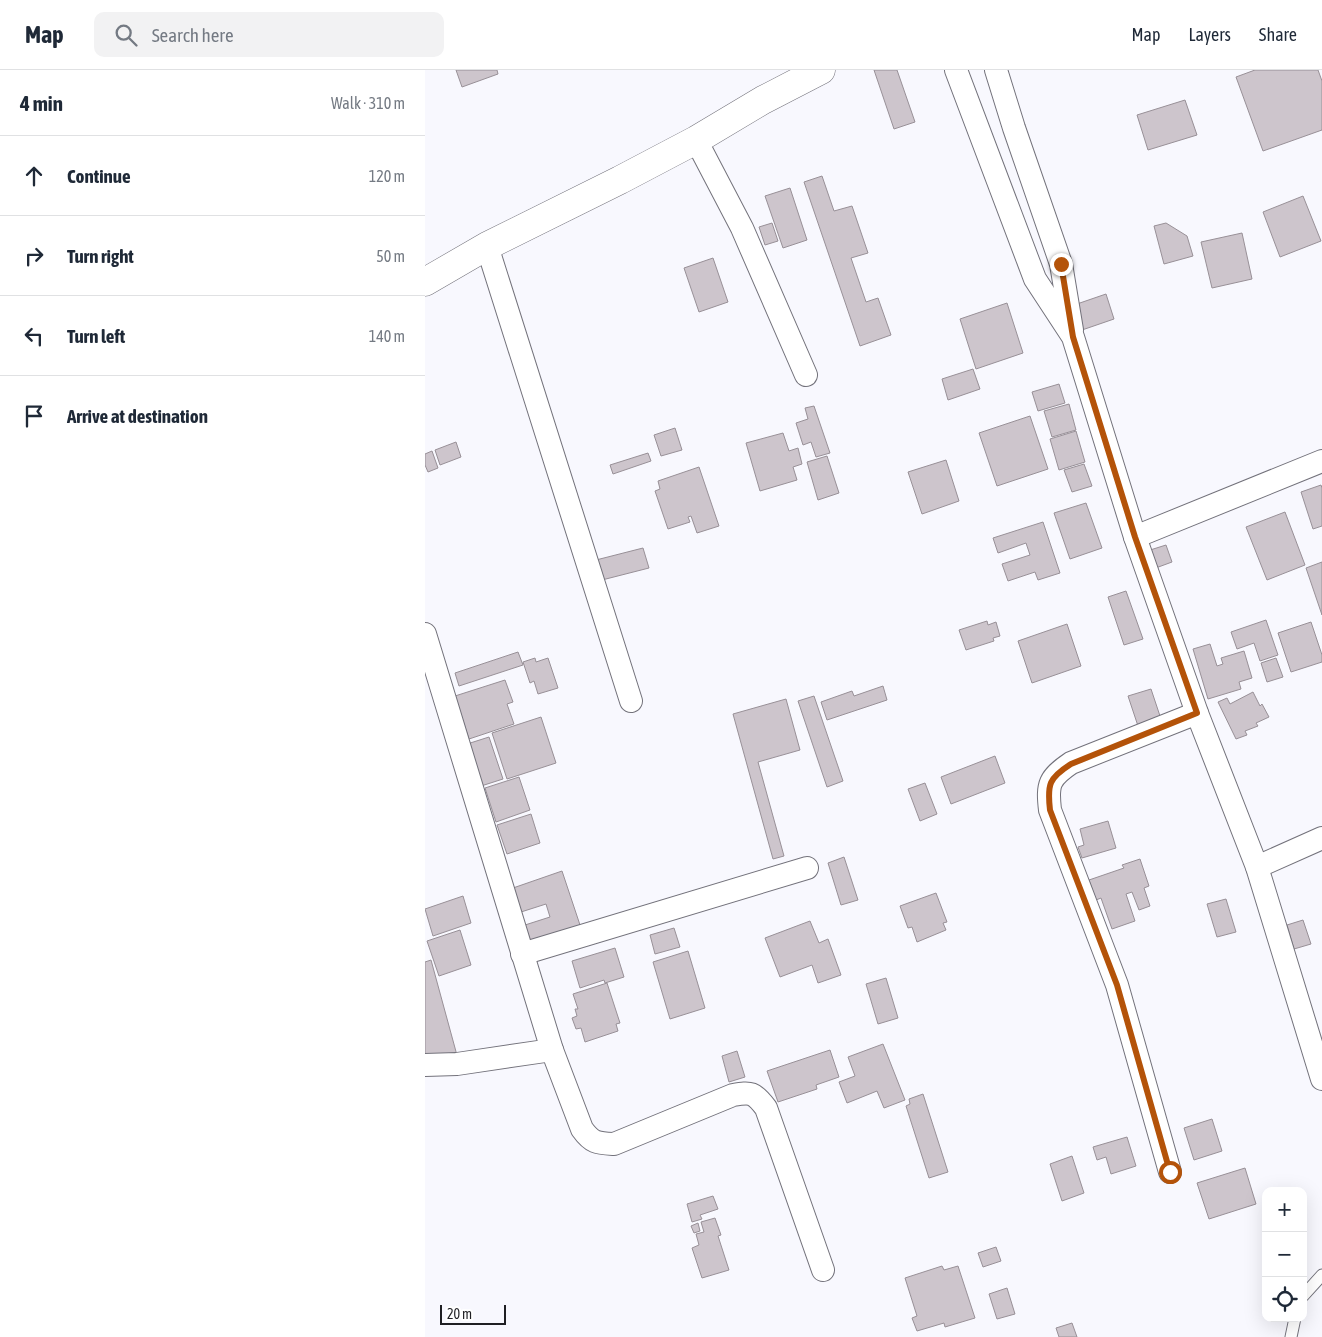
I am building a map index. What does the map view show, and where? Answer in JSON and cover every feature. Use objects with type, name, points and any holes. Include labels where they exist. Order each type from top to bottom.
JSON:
[{"type":"street","points":[[425,282],[487,246],[696,140],[763,100],[821,70]]},
{"type":"street","points":[[956,70],[1035,279],[1073,337]]},
{"type":"street","points":[[996,70],[1061,264],[1073,337],[1135,537],[1197,713],[1257,867],[1322,1078]]},
{"type":"street","points":[[696,140],[741,228],[806,375]]},
{"type":"street","points":[[487,246],[631,701]]},
{"type":"street","points":[[1135,537],[1322,461]]},
{"type":"street","points":[[425,634],[552,1050],[582,1129],[589,1138],[599,1144],[614,1144],[733,1095],[747,1093],[758,1097],[766,1108],[823,1270]]},
{"type":"street","points":[[1170,1172],[1117,985],[1050,810],[1048,795],[1051,782],[1057,773],[1071,764],[1197,713]]},
{"type":"street","points":[[1257,867],[1322,838]]},
{"type":"street","points":[[522,954],[807,868]]},
{"type":"street","points":[[425,1065],[457,1064],[552,1050]]},
{"type":"lane","points":[[1307,1291],[1322,1274]]},
{"type":"lane","points":[[1291,1337],[1294,1322]]},
{"type":"building","points":[[456,70],[497,70],[498,74],[462,87]]},
{"type":"building","points":[[874,70],[897,70],[915,122],[894,129]]},
{"type":"building","points":[[1255,70],[1318,70],[1322,81],[1322,130],[1263,151],[1236,77]]},
{"type":"building","points":[[1185,100],[1197,135],[1148,150],[1137,115]]},
{"type":"building","points":[[822,176],[834,211],[852,206],[868,253],[851,258],[866,302],[878,298],[891,335],[860,346],[804,182]]},
{"type":"building","points":[[790,188],[807,240],[783,248],[765,196]]},
{"type":"building","points":[[1303,196],[1321,241],[1280,257],[1263,212]]},
{"type":"building","points":[[772,223],[778,241],[765,245],[759,227]]},
{"type":"building","points":[[1166,223],[1187,236],[1193,256],[1164,264],[1154,226]]},
{"type":"building","points":[[1242,233],[1252,279],[1212,288],[1201,242]]},
{"type":"building","points":[[713,258],[728,302],[699,312],[684,268]]},
{"type":"building","points":[[1106,294],[1114,319],[1082,330],[1074,305]]},
{"type":"building","points":[[1007,303],[1023,353],[976,369],[960,319]]},
{"type":"building","points":[[973,369],[980,389],[948,400],[942,379]]},
{"type":"building","points":[[1059,384],[1065,403],[1038,411],[1032,392]]},
{"type":"building","points":[[1069,404],[1076,430],[1052,437],[1044,411]]},
{"type":"building","points":[[814,406],[830,453],[816,457],[811,442],[803,445],[796,423],[808,419],[805,408]]},
{"type":"building","points":[[1030,416],[1048,469],[997,486],[979,433]]},
{"type":"building","points":[[675,428],[682,450],[661,456],[654,435]]},
{"type":"building","points":[[1076,431],[1085,462],[1059,470],[1050,439]]},
{"type":"building","points":[[783,433],[789,451],[798,448],[802,464],[793,467],[797,480],[760,491],[746,443]]},
{"type":"building","points":[[456,442],[461,457],[440,465],[435,450]]},
{"type":"building","points":[[432,451],[438,468],[428,472],[425,465],[425,454]]},
{"type":"building","points":[[648,453],[651,461],[613,474],[610,465]]},
{"type":"building","points":[[827,456],[839,493],[818,500],[807,462]]},
{"type":"building","points":[[946,460],[959,501],[922,514],[908,472]]},
{"type":"building","points":[[1084,464],[1092,486],[1072,492],[1064,470]]},
{"type":"building","points":[[699,467],[719,526],[697,533],[691,516],[688,517],[690,522],[668,529],[655,491],[660,489],[658,481]]},
{"type":"building","points":[[1321,485],[1322,526],[1313,529],[1301,492]]},
{"type":"building","points":[[1086,503],[1102,548],[1070,559],[1054,513]]},
{"type":"building","points":[[1285,512],[1305,565],[1267,580],[1246,527]]},
{"type":"building","points":[[1043,522],[1060,573],[1038,580],[1035,572],[1008,581],[1002,564],[1030,555],[1026,543],[998,553],[993,538]]},
{"type":"building","points":[[1166,545],[1172,562],[1153,569],[1147,551]]},
{"type":"building","points":[[643,548],[649,568],[602,580],[596,560]]},
{"type":"building","points":[[1322,562],[1322,615],[1306,568]]},
{"type":"building","points":[[1126,591],[1143,639],[1124,645],[1108,597]]},
{"type":"building","points":[[1266,620],[1278,655],[1260,661],[1254,643],[1237,649],[1231,632]]},
{"type":"building","points":[[987,621],[988,625],[996,622],[1000,636],[993,638],[994,641],[966,650],[959,630]]},
{"type":"building","points":[[1311,622],[1322,655],[1322,662],[1291,672],[1278,633]]},
{"type":"building","points":[[1067,624],[1081,666],[1032,683],[1018,641]]},
{"type":"building","points":[[1210,644],[1217,666],[1223,664],[1221,658],[1244,651],[1252,678],[1239,682],[1241,689],[1208,699],[1193,649]]},
{"type":"building","points":[[518,652],[523,665],[459,686],[455,673]]},
{"type":"building","points":[[535,658],[536,662],[548,658],[558,688],[538,694],[534,681],[530,683],[523,662]]},
{"type":"building","points":[[1276,658],[1283,677],[1267,682],[1261,663]]},
{"type":"building","points":[[505,680],[513,702],[507,704],[514,724],[469,739],[455,696]]},
{"type":"building","points":[[883,686],[887,700],[827,720],[821,702],[852,691],[854,696]]},
{"type":"building","points":[[1151,689],[1161,719],[1138,726],[1128,696]]},
{"type":"building","points":[[1253,692],[1260,706],[1262,704],[1269,717],[1256,723],[1258,726],[1245,731],[1247,735],[1236,739],[1218,702],[1227,698],[1230,704]]},
{"type":"building","points":[[814,696],[843,781],[827,787],[798,701]]},
{"type":"building","points":[[786,699],[800,750],[758,762],[784,856],[773,859],[733,714]]},
{"type":"building","points":[[541,717],[556,763],[507,779],[492,733]]},
{"type":"building","points":[[489,737],[503,779],[478,787],[464,745]]},
{"type":"building","points":[[995,756],[1005,783],[951,804],[941,777]]},
{"type":"building","points":[[519,777],[530,810],[496,822],[485,788]]},
{"type":"building","points":[[925,783],[937,814],[920,821],[908,789]]},
{"type":"building","points":[[531,814],[540,843],[507,854],[497,825]]},
{"type":"building","points":[[1108,821],[1116,848],[1082,858],[1078,847],[1084,845],[1080,829]]},
{"type":"building","points":[[844,857],[858,900],[841,905],[828,863]]},
{"type":"building","points":[[1140,859],[1149,886],[1144,888],[1150,906],[1139,910],[1132,892],[1126,894],[1135,921],[1112,929],[1101,898],[1096,900],[1089,880],[1124,868],[1122,865]]},
{"type":"building","points":[[562,871],[580,925],[531,942],[525,925],[550,917],[546,904],[521,912],[513,888]]},
{"type":"building","points":[[936,893],[947,922],[943,923],[946,930],[917,942],[912,927],[908,928],[900,906]]},
{"type":"building","points":[[463,896],[471,923],[433,936],[425,909]]},
{"type":"building","points":[[1226,899],[1236,932],[1217,937],[1207,904]]},
{"type":"building","points":[[1303,920],[1311,944],[1294,949],[1287,925]]},
{"type":"building","points":[[810,921],[819,943],[828,939],[841,975],[818,983],[812,965],[780,977],[765,938]]},
{"type":"building","points":[[674,928],[680,947],[655,954],[650,935]]},
{"type":"building","points":[[460,930],[471,965],[439,976],[427,941]]},
{"type":"building","points":[[615,948],[624,977],[605,983],[604,980],[580,988],[572,961]]},
{"type":"building","points":[[688,951],[705,1008],[670,1019],[653,962]]},
{"type":"building","points":[[431,960],[458,1059],[425,1068],[425,962]]},
{"type":"building","points":[[886,978],[898,1018],[878,1024],[866,984]]},
{"type":"building","points":[[607,983],[620,1023],[616,1024],[618,1031],[585,1042],[581,1028],[576,1029],[572,1018],[577,1016],[575,1009],[578,1009],[573,994]]},
{"type":"building","points":[[883,1044],[905,1100],[884,1108],[877,1091],[847,1103],[839,1082],[855,1076],[848,1057]]},
{"type":"building","points":[[830,1050],[839,1077],[816,1085],[817,1089],[778,1102],[767,1071]]},
{"type":"building","points":[[737,1051],[745,1077],[729,1082],[722,1056]]},
{"type":"building","points":[[923,1094],[948,1172],[929,1178],[906,1106],[910,1104],[909,1099]]},
{"type":"building","points":[[1212,1119],[1222,1151],[1194,1160],[1184,1128]]},
{"type":"building","points":[[1127,1137],[1136,1166],[1111,1174],[1106,1157],[1097,1160],[1093,1147]]},
{"type":"building","points":[[1072,1156],[1084,1193],[1062,1201],[1050,1164]]},
{"type":"building","points":[[1245,1168],[1256,1204],[1209,1219],[1197,1183]]},
{"type":"building","points":[[713,1196],[718,1209],[700,1215],[702,1219],[692,1222],[687,1204]]},
{"type":"building","points":[[715,1218],[721,1235],[718,1236],[729,1270],[702,1278],[692,1248],[699,1245],[696,1234],[704,1232],[701,1222]]},
{"type":"building","points":[[698,1223],[700,1231],[694,1233],[691,1226]]},
{"type":"building","points":[[996,1247],[1001,1261],[983,1267],[978,1253]]},
{"type":"building","points":[[942,1266],[944,1270],[958,1266],[975,1318],[945,1327],[944,1323],[917,1331],[912,1318],[917,1316],[905,1278]]},
{"type":"building","points":[[1007,1288],[1015,1314],[997,1319],[989,1294]]},
{"type":"building","points":[[1072,1323],[1077,1337],[1059,1337],[1056,1328]]},
{"type":"route","points":[[1061,264],[1073,337],[1135,537],[1197,713],[1071,764],[1057,773],[1051,782],[1048,795],[1050,810],[1117,985],[1170,1172]]}]
